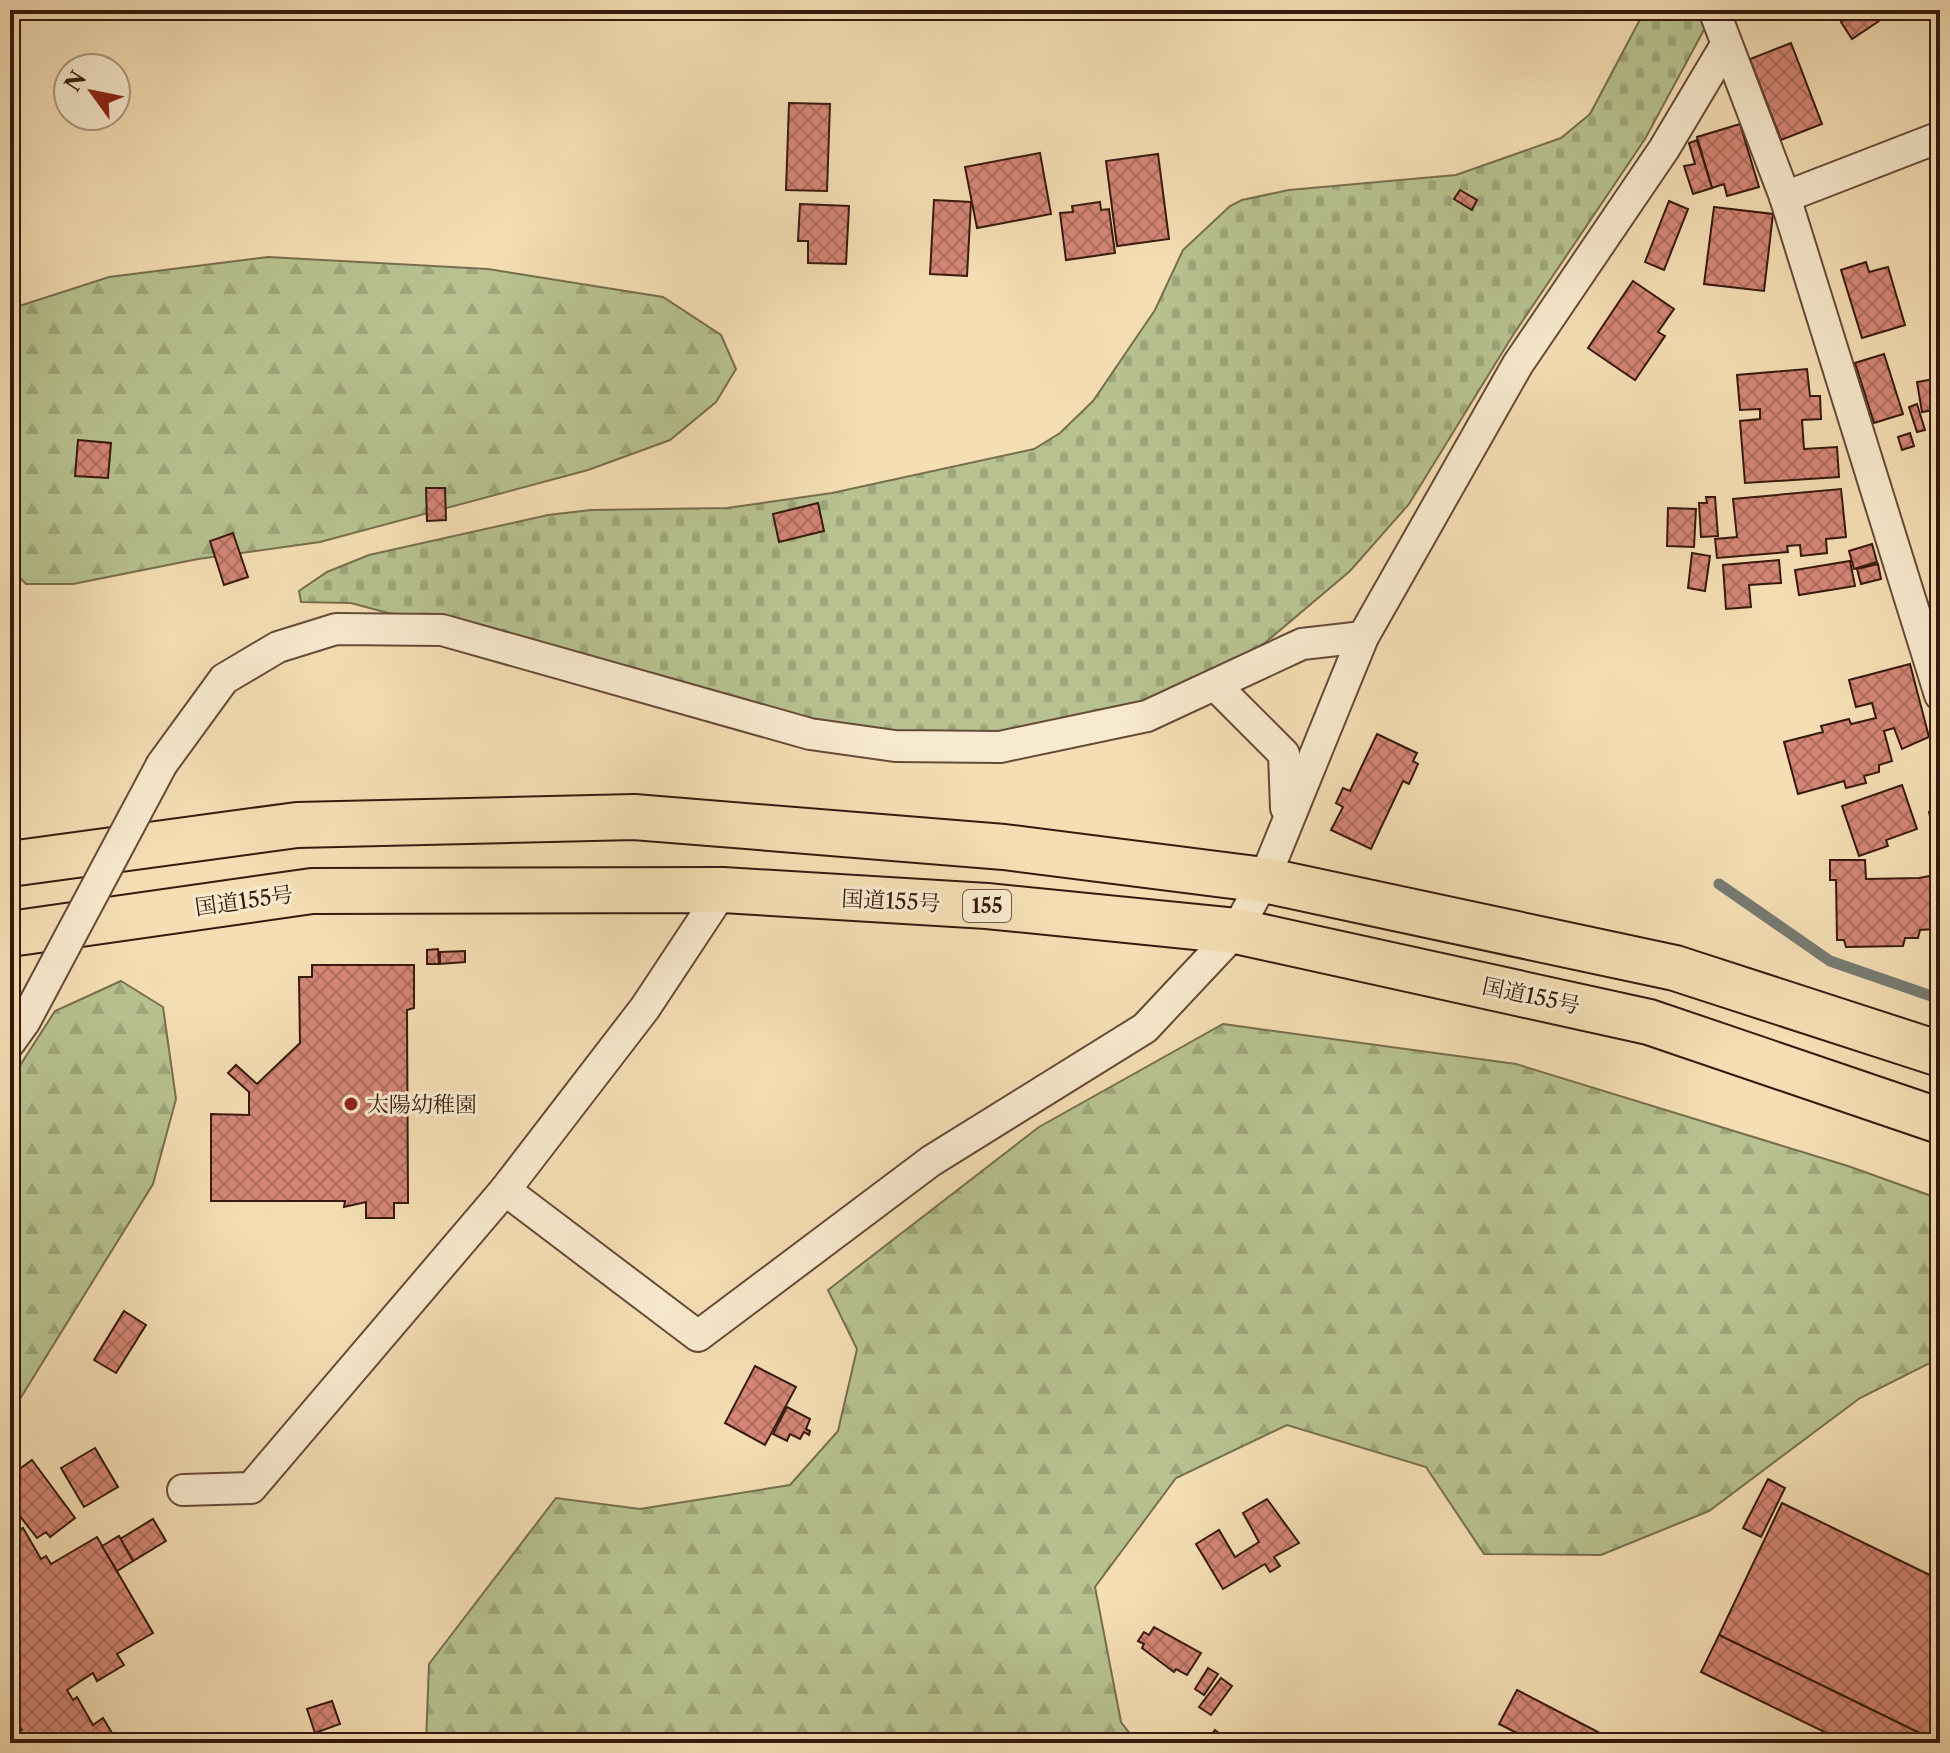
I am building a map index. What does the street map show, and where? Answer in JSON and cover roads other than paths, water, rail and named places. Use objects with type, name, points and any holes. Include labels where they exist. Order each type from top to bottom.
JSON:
[{"type":"highway","points":[[10,864],[297,825],[634,817],[1004,847],[1264,880],[1675,968],[1940,1054]]},
{"type":"highway","name":"国道155号","points":[[10,934],[312,891],[723,890],[987,906],[1236,931],[1649,1022],[1940,1121]]},
{"type":"street","points":[[1714,10],[1785,197],[1940,695]]},
{"type":"street","points":[[505,1190],[698,1336],[931,1161],[1145,1028],[1236,931],[1264,880],[1363,637],[1518,364],[1664,149],[1726,45]]},
{"type":"street","points":[[1785,197],[1940,137]]},
{"type":"street","points":[[18,1031],[162,764],[224,679],[278,647],[336,629],[442,630],[810,734],[895,746],[1000,747],[1147,716],[1302,644],[1363,637]]},
{"type":"street","points":[[1215,685],[1284,754],[1287,818]]},
{"type":"street","points":[[183,1490],[251,1488],[505,1190],[645,1008],[723,890]]},
{"type":"waterway","points":[[1719,884],[1830,961],[1940,999]]},
{"type":"place","name":"太陽幼稚園","points":[[351,1104]]}]
